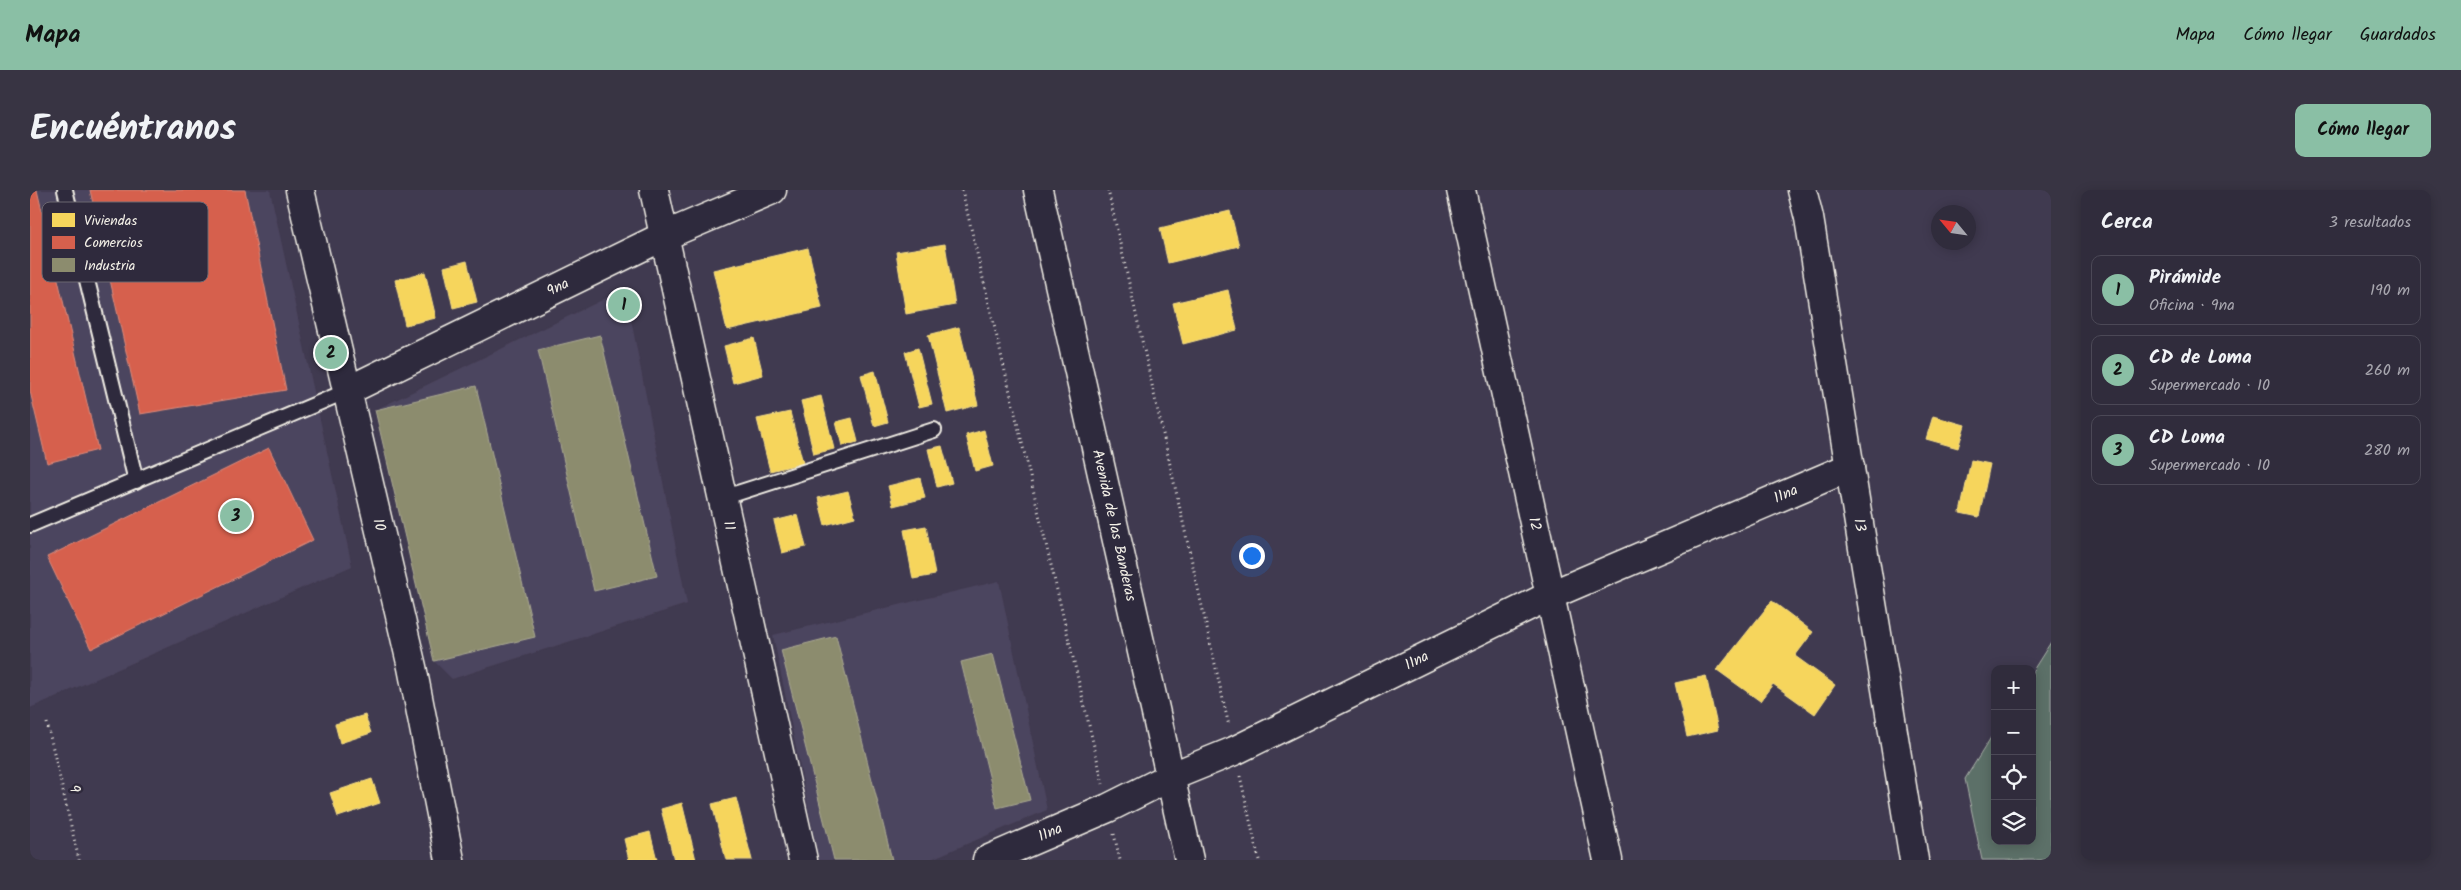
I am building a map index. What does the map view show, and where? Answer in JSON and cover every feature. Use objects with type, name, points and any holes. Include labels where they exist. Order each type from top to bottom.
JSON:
[{"type":"street","name":"10","points":[[300,190],[412,667],[450,860]]},
{"type":"street","name":"11","points":[[654,190],[803,860]]},
{"type":"street","name":"9na","points":[[347,391],[664,236],[772,190]]},
{"type":"street","name":"Avenida de las Banderas","points":[[1038,190],[1189,860]]},
{"type":"street","name":"12","points":[[1461,190],[1608,860]]},
{"type":"street","name":"13","points":[[1802,190],[1809,218],[1914,860]]},
{"type":"street","points":[[1809,218],[1818,190]]},
{"type":"street","name":"11na","points":[[987,860],[1108,808],[1170,777],[1234,751],[1551,595],[1850,467]]},
{"type":"lane","points":[[87,282],[136,481]]},
{"type":"lane","points":[[30,525],[347,391]]},
{"type":"lane","points":[[722,498],[934,430]]},
{"type":"path","points":[[962,190],[1120,860]]},
{"type":"path","points":[[1108,190],[1258,860]]},
{"type":"path","name":"9","points":[[47,723],[79,860]]},
{"type":"shaded area","points":[[30,190],[270,190],[352,566],[30,708]]},
{"type":"shaded area","points":[[625,289],[687,604],[452,679],[434,661],[375,410]]},
{"type":"shaded area","points":[[999,581],[1047,810],[929,860],[819,860],[773,635]]},
{"type":"green space","points":[[2051,642],[2051,860],[1982,860],[1965,779],[1991,737],[1991,845],[2036,845],[2036,666]]},
{"type":"building: Viviendas","points":[[1230,211],[1239,246],[1168,263],[1160,228]]},
{"type":"building: Viviendas","points":[[945,244],[955,305],[906,314],[896,252]]},
{"type":"building: Viviendas","points":[[808,248],[822,308],[727,330],[713,270]]},
{"type":"building: Viviendas","points":[[467,261],[477,302],[453,308],[444,267]]},
{"type":"building: Viviendas","points":[[425,272],[436,318],[405,325],[395,280]]},
{"type":"building: Viviendas","points":[[1228,290],[1237,330],[1183,344],[1173,303]]},
{"type":"building: Viviendas","points":[[959,327],[978,405],[947,413],[928,335]]},
{"type":"building: Viviendas","points":[[754,338],[763,375],[733,383],[724,346]]},
{"type":"building: Viviendas","points":[[918,348],[932,404],[919,407],[905,352]]},
{"type":"building: Viviendas","points":[[875,371],[888,422],[874,426],[861,375]]},
{"type":"building: Viviendas","points":[[821,396],[834,449],[814,454],[801,401]]},
{"type":"building: Viviendas","points":[[790,412],[803,463],[770,471],[757,419]]},
{"type":"building: Viviendas","points":[[1933,416],[1965,425],[1958,448],[1926,439]]},
{"type":"building: Viviendas","points":[[852,418],[858,442],[842,446],[836,422]]},
{"type":"building: Viviendas","points":[[984,430],[993,466],[975,471],[966,435]]},
{"type":"building: Viviendas","points":[[942,446],[952,483],[937,487],[928,449]]},
{"type":"building: Viviendas","points":[[1971,460],[1990,464],[1979,517],[1960,513]]},
{"type":"building: Viviendas","points":[[920,478],[925,498],[893,506],[888,486]]},
{"type":"building: Viviendas","points":[[848,491],[855,517],[825,525],[818,498]]},
{"type":"building: Viviendas","points":[[798,515],[806,547],[782,553],[774,521]]},
{"type":"building: Viviendas","points":[[926,526],[935,575],[913,579],[904,530]]},
{"type":"building: Viviendas","points":[[1772,601],[1813,632],[1795,656],[1835,685],[1815,714],[1773,684],[1760,701],[1717,670]]},
{"type":"building: Viviendas","points":[[1706,676],[1718,730],[1687,737],[1675,683]]},
{"type":"building: Viviendas","points":[[365,715],[371,733],[340,743],[335,724]]},
{"type":"building: Viviendas","points":[[372,779],[380,803],[338,817],[330,793]]},
{"type":"building: Viviendas","points":[[736,798],[752,860],[726,860],[712,804]]},
{"type":"building: Viviendas","points":[[682,803],[696,860],[674,860],[661,809]]},
{"type":"building: Viviendas","points":[[650,832],[657,860],[629,860],[624,839]]},
{"type":"building: Comercios","points":[[30,190],[37,190],[42,211],[42,282],[59,282],[98,450],[47,463],[30,391]]},
{"type":"building: Comercios","points":[[90,190],[245,190],[286,390],[140,414],[111,282],[208,282],[208,202],[93,202]]},
{"type":"building: Comercios","points":[[269,448],[313,540],[91,649],[47,557]]},
{"type":"building: Industria","points":[[600,335],[657,576],[594,591],[538,350]]},
{"type":"building: Industria","points":[[476,386],[535,637],[434,661],[375,410]]},
{"type":"building: Industria","points":[[836,636],[892,860],[834,860],[781,650]]},
{"type":"building: Industria","points":[[993,654],[1030,800],[997,808],[961,662]]},
{"type":"place","name":"Pirámide","points":[[624,305]]},
{"type":"place","name":"CD de Loma","points":[[331,353]]},
{"type":"place","name":"CD Loma","points":[[236,516]]}]
